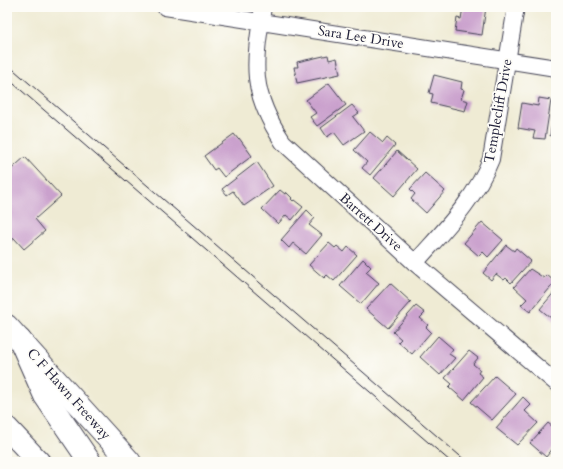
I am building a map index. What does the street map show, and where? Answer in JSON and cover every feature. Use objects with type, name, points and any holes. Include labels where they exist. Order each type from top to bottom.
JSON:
[{"type":"main road","points":[[14,333],[45,396],[90,462]]},
{"type":"main road","name":"C F Hawn Freeway","points":[[14,333],[130,462]]},
{"type":"main road","points":[[7,428],[39,462]]},
{"type":"street","name":"Sara Lee Drive","points":[[166,7],[262,14],[556,68]]},
{"type":"street","name":"Templecliff Drive","points":[[415,263],[470,200],[484,179],[491,159],[516,7]]},
{"type":"street","name":"Barrett Drive","points":[[262,14],[256,56],[257,81],[262,103],[271,124],[283,142],[415,263],[556,383]]},
{"type":"building","points":[[463,7],[486,7],[482,35],[455,31],[457,18],[461,19]]},
{"type":"building","points":[[555,14],[556,38],[554,38],[555,30],[553,30]]},
{"type":"building","points":[[328,55],[329,60],[337,58],[340,74],[297,83],[294,67],[298,67],[297,62]]},
{"type":"building","points":[[434,75],[462,82],[461,89],[464,90],[461,99],[468,101],[465,111],[431,103],[433,94],[429,93]]},
{"type":"building","points":[[329,83],[346,105],[317,126],[310,117],[316,113],[306,100]]},
{"type":"building","points":[[539,98],[551,100],[545,139],[533,138],[535,131],[518,128],[522,103],[538,106]]},
{"type":"building","points":[[556,103],[556,137],[550,136]]},
{"type":"building","points":[[352,105],[359,113],[353,117],[364,131],[344,145],[334,132],[327,137],[321,128]]},
{"type":"building","points":[[370,132],[383,143],[387,138],[395,145],[370,175],[362,168],[367,162],[354,150]]},
{"type":"building","points":[[234,134],[238,139],[239,138],[252,156],[224,177],[217,168],[214,170],[204,156]]},
{"type":"building","points":[[397,151],[417,169],[394,196],[374,178]]},
{"type":"building","points":[[25,157],[61,196],[35,219],[45,231],[24,249],[14,238],[11,242],[7,238],[7,173]]},
{"type":"building","points":[[257,162],[273,186],[244,206],[233,191],[227,195],[222,189]]},
{"type":"building","points":[[425,173],[445,191],[426,213],[411,199],[415,194],[410,189]]},
{"type":"building","points":[[280,190],[285,194],[286,192],[293,201],[294,200],[303,207],[292,220],[286,215],[278,224],[262,209]]},
{"type":"building","points":[[307,210],[315,218],[309,225],[322,235],[306,254],[293,243],[289,248],[281,240]]},
{"type":"building","points":[[482,222],[503,240],[488,257],[483,252],[479,256],[464,243]]},
{"type":"building","points":[[329,243],[335,248],[337,246],[344,252],[348,247],[357,255],[334,281],[327,275],[324,278],[309,265]]},
{"type":"building","points":[[506,245],[514,251],[516,248],[531,261],[511,283],[506,278],[504,280],[496,274],[491,280],[483,273]]},
{"type":"building","points":[[363,259],[371,267],[366,272],[379,283],[361,304],[340,286]]},
{"type":"building","points":[[530,269],[544,278],[547,275],[555,282],[530,312],[521,305],[527,299],[514,287]]},
{"type":"building","points":[[390,283],[411,302],[388,328],[366,309]]},
{"type":"building","points":[[556,290],[556,322],[540,309]]},
{"type":"building","points":[[416,306],[425,313],[420,318],[428,325],[426,327],[431,332],[412,354],[398,342],[401,339],[393,332]]},
{"type":"building","points":[[438,336],[453,349],[449,354],[455,358],[440,375],[420,357]]},
{"type":"building","points":[[469,351],[478,358],[473,364],[480,370],[478,373],[483,377],[464,400],[449,387],[452,384],[445,378]]},
{"type":"building","points":[[495,376],[516,394],[492,420],[471,402]]},
{"type":"building","points":[[523,397],[531,405],[525,411],[538,423],[517,445],[496,428]]},
{"type":"building","points":[[548,423],[553,427],[556,427],[556,449],[554,447],[546,457],[530,443]]},
{"type":"tram line","points":[[7,64],[467,462]]},
{"type":"tram line","points":[[7,78],[451,462]]}]
